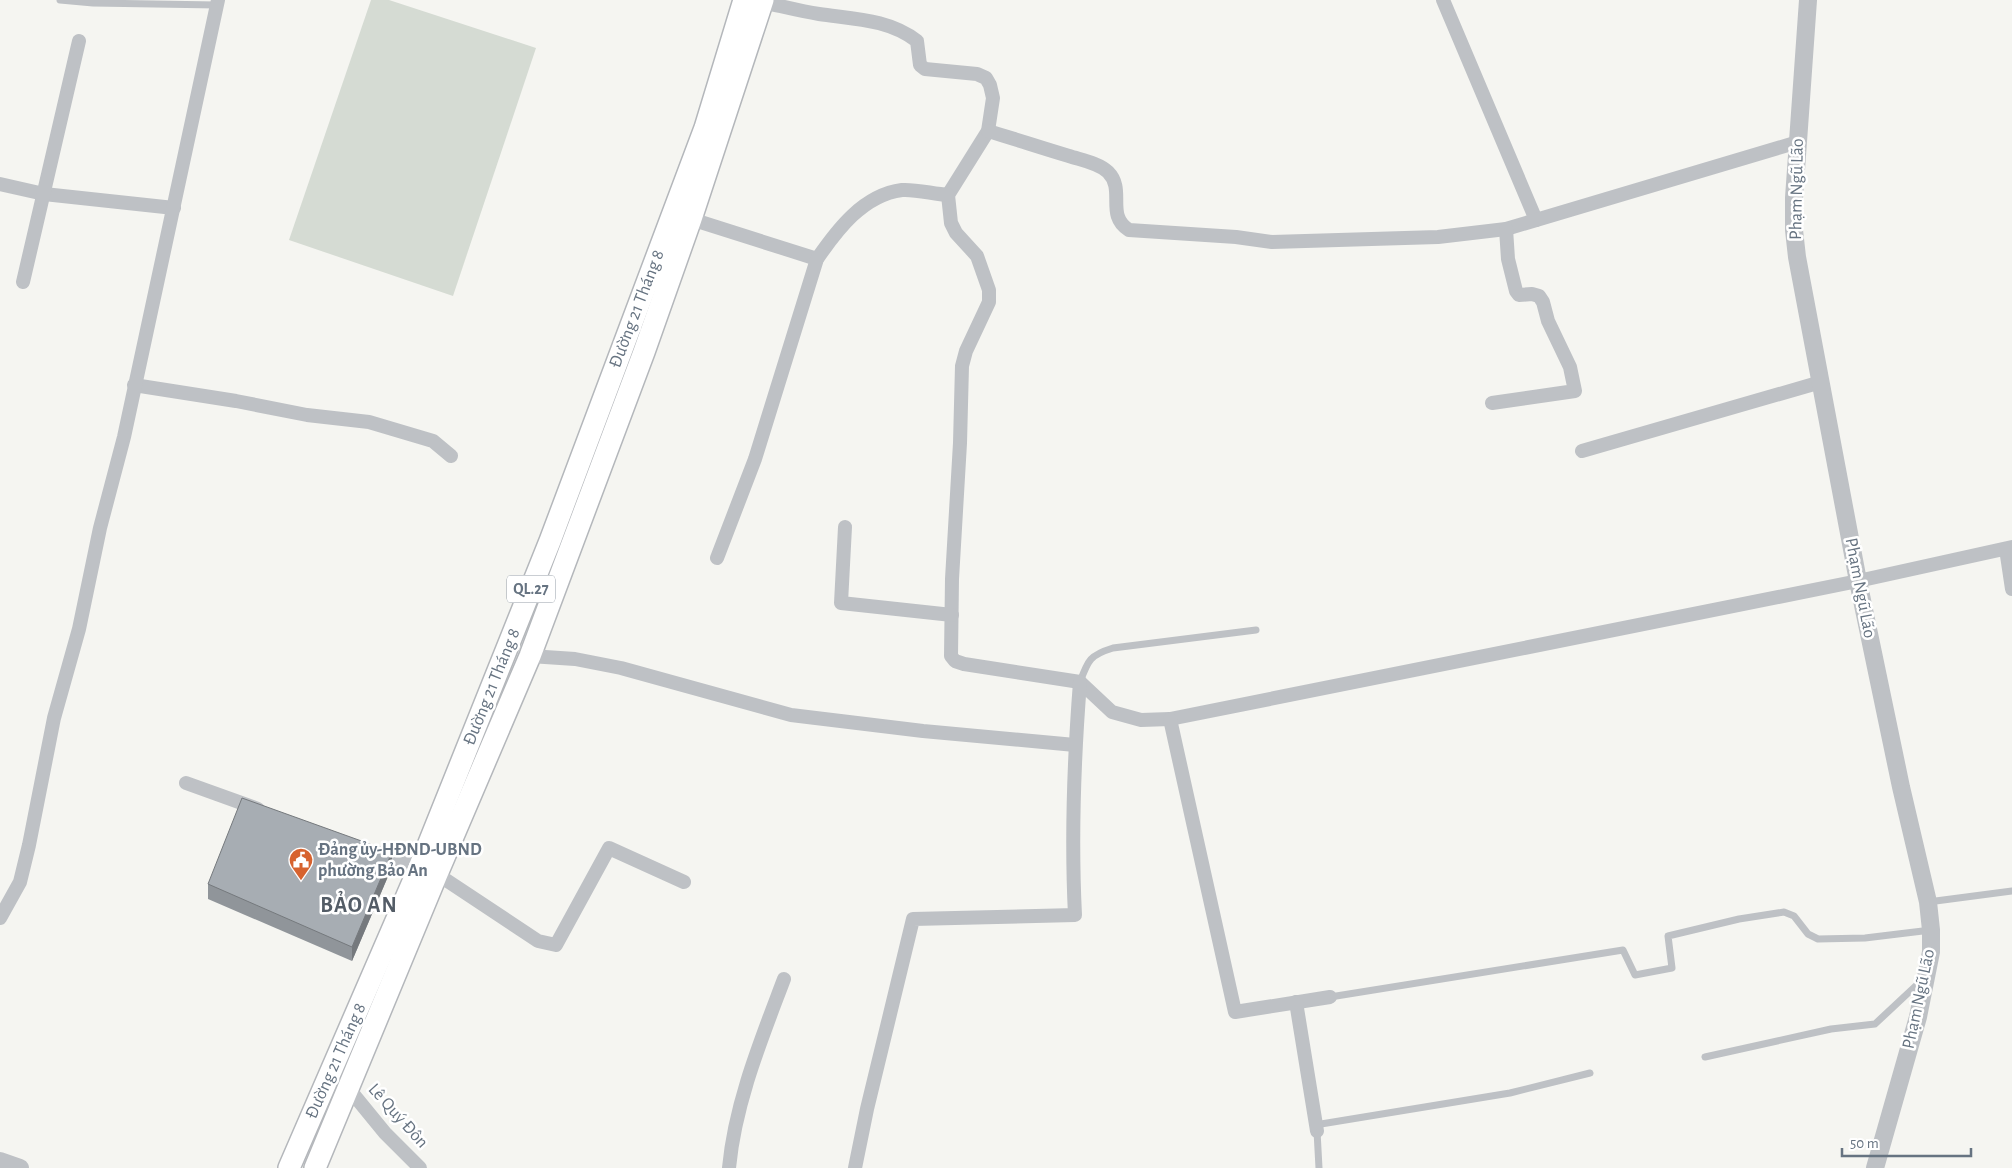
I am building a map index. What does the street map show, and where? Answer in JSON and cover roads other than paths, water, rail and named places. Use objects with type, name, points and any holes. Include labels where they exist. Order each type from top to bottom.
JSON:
[{"type":"main road","name":"Đường 21 Tháng 8","points":[[289,1168],[530,656],[641,361],[691,219],[756,0]]},
{"type":"main road","name":"Đường 21 Tháng 8","points":[[315,1168],[349,1089],[550,541],[756,0]]},
{"type":"street","points":[[756,0],[794,9],[879,22],[917,41],[920,65],[925,69],[977,74],[986,78],[990,85],[993,98],[988,131],[948,195],[951,223],[956,233],[978,256],[989,290],[989,302],[966,350],[962,366],[952,615],[952,656],[955,661],[1080,682],[1112,712],[1141,720],[1170,719],[1858,581],[2009,548],[2012,589]]},
{"type":"street","points":[[1443,0],[1536,220]]},
{"type":"street","name":"Phạm Ngũ Lão","points":[[1808,0],[1798,142],[1794,230],[1796,257],[1858,581],[1901,787],[1928,902],[1931,930],[1931,952],[1918,1017],[1875,1168]]},
{"type":"street","points":[[0,918],[20,882],[54,718],[79,629],[100,528],[124,437],[218,3]]},
{"type":"street","points":[[23,282],[79,41]]},
{"type":"street","points":[[988,131],[1091,163],[1108,172],[1117,191],[1116,217],[1121,225],[1129,230],[1236,237],[1272,242],[1438,237],[1506,229],[1798,142]]},
{"type":"street","points":[[0,184],[44,194],[174,208]]},
{"type":"street","points":[[717,558],[755,459],[818,259],[831,239],[851,216],[872,202],[903,190],[948,195]]},
{"type":"street","points":[[691,219],[818,259]]},
{"type":"street","points":[[1492,403],[1575,391],[1570,367],[1548,321],[1543,302],[1539,296],[1532,294],[1519,295],[1516,292],[1508,259],[1506,229]]},
{"type":"street","points":[[1582,451],[1821,382]]},
{"type":"street","points":[[134,385],[236,401],[307,415],[369,422],[433,441],[451,456]]},
{"type":"street","points":[[844,527],[841,603],[952,615]]},
{"type":"street","points":[[530,656],[575,659],[621,668],[791,715],[923,731],[1075,744]]},
{"type":"street","points":[[855,1168],[867,1108],[913,919],[1075,915],[1072,861],[1075,744],[1080,682]]},
{"type":"street","points":[[1170,719],[1235,1012],[1330,997]]},
{"type":"street","points":[[186,783],[270,814]]},
{"type":"street","points":[[363,848],[428,871],[538,941],[556,946],[608,848],[684,882]]},
{"type":"street","points":[[729,1168],[740,1106],[756,1054],[784,979]]},
{"type":"street","points":[[1296,1002],[1317,1130]]},
{"type":"street","name":"Lê Quý Đôn","points":[[349,1089],[385,1133],[420,1168]]},
{"type":"street","points":[[0,1161],[20,1168]]},
{"type":"lane","points":[[60,0],[93,3],[218,3]]},
{"type":"lane","points":[[1080,682],[1088,660],[1099,652],[1112,648],[1256,630]]},
{"type":"lane","points":[[1928,902],[2012,891]]},
{"type":"lane","points":[[1330,997],[1623,950],[1635,975],[1663,970],[1672,968],[1668,936],[1784,912],[1794,916],[1808,934],[1818,939],[1865,938],[1931,930]]},
{"type":"lane","points":[[1705,1057],[1831,1029],[1875,1024],[1926,975]]},
{"type":"lane","points":[[1319,1168],[1317,1130],[1321,1124],[1510,1093],[1590,1073]]},
{"type":"place","name":"Đảng ủy-HĐND-UBND phường Bảo An","points":[[301,881]]},
{"type":"district","name":"BẢO AN","points":[[359,905]]}]
